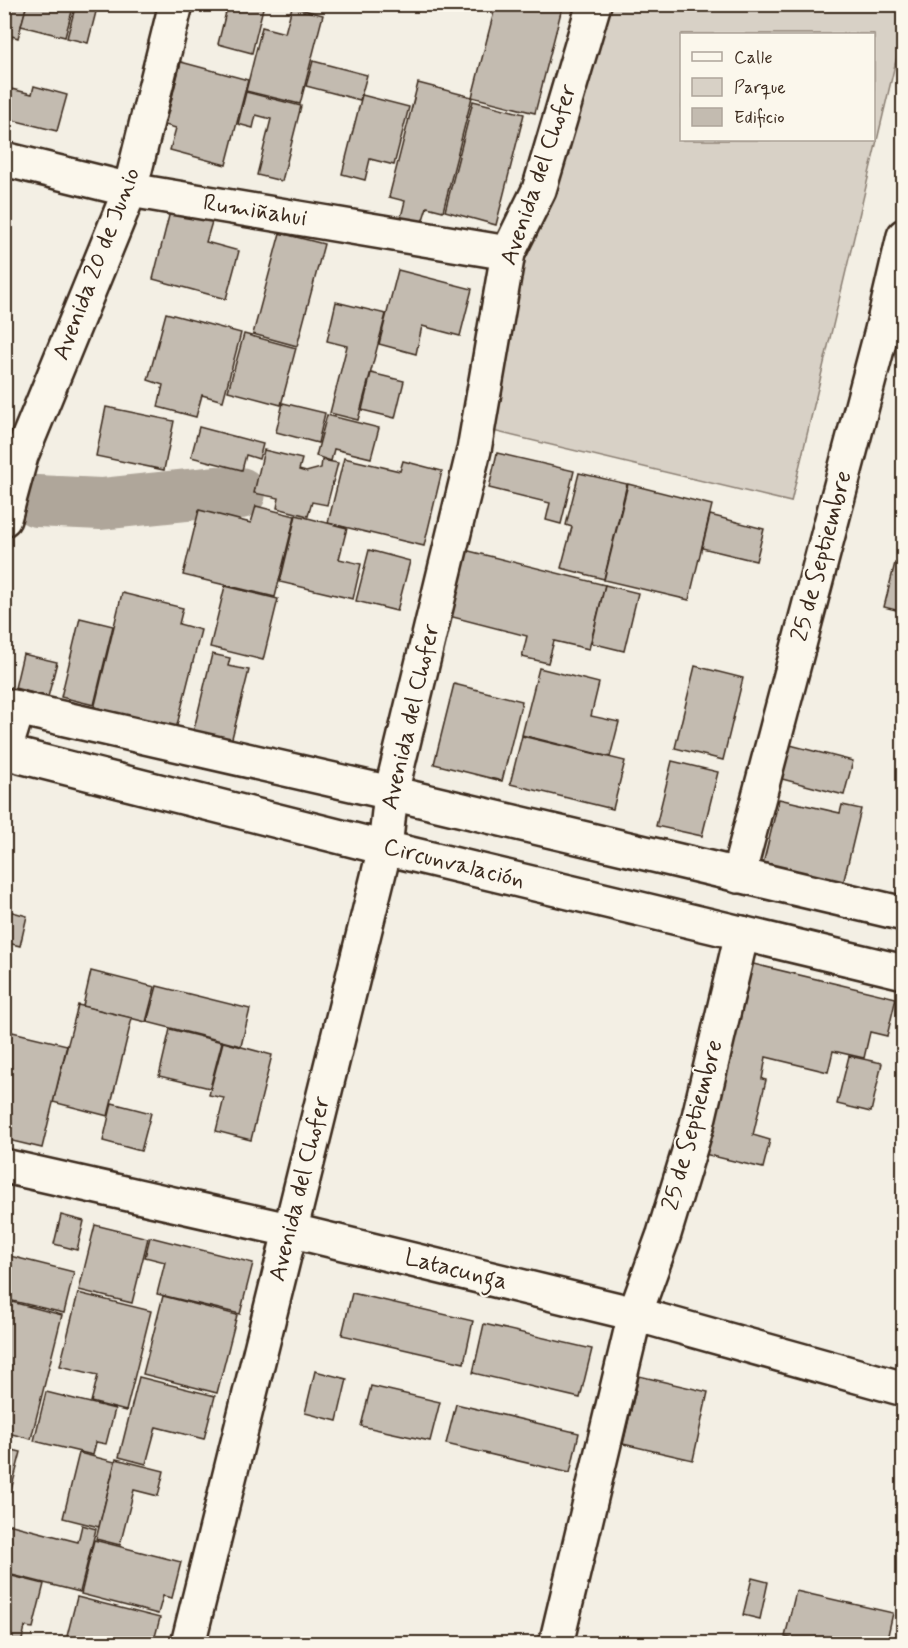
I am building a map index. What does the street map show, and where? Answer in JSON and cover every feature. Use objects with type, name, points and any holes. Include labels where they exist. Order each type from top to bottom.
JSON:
[{"type":"street","name":"Avenida 20 de Junio","points":[[4,519],[13,454],[130,190],[176,4]]},
{"type":"street","name":"Avenida del Chofer","points":[[189,1644],[289,1230],[385,848],[391,792],[474,450],[508,253],[539,190],[594,4]]},
{"type":"street","name":"Rumiñahui","points":[[4,159],[130,190],[508,253]]},
{"type":"street","name":"25 de Septiembre","points":[[738,876],[893,333],[903,236]]},
{"type":"street","points":[[5,752],[11,706],[391,792],[903,914]]},
{"type":"street","name":"Circunvalación","points":[[5,752],[385,848],[903,972]]},
{"type":"street","name":"25 de Septiembre","points":[[556,1644],[635,1314],[664,1234],[697,1125],[742,933]]},
{"type":"street","name":"Latacunga","points":[[4,1166],[289,1230],[635,1314],[903,1389]]},
{"type":"green space","points":[[608,5],[903,5],[903,31],[791,502],[476,427],[518,233]]},
{"type":"building","points":[[4,4],[27,4],[18,38],[12,36],[4,68]]},
{"type":"building","points":[[27,4],[74,4],[65,37],[21,26]]},
{"type":"building","points":[[76,4],[98,4],[88,43],[67,38]]},
{"type":"building","points":[[228,4],[264,4],[252,53],[218,44]]},
{"type":"building","points":[[496,4],[563,4],[535,113],[472,97]]},
{"type":"building","points":[[292,7],[323,15],[300,104],[246,91],[262,27],[285,33]]},
{"type":"building","points":[[313,61],[367,75],[360,100],[306,86]]},
{"type":"building","points":[[181,62],[248,80],[226,165],[170,150],[176,128],[165,125]]},
{"type":"building","points":[[418,83],[472,97],[443,211],[427,207],[421,226],[400,221],[405,201],[389,197]]},
{"type":"building","points":[[34,86],[67,95],[57,131],[4,118],[7,88],[32,94]]},
{"type":"building","points":[[246,92],[301,106],[282,181],[257,175],[271,119],[256,115],[253,128],[238,124]]},
{"type":"building","points":[[362,95],[409,107],[394,165],[370,159],[365,180],[342,174]]},
{"type":"building","points":[[473,101],[524,114],[496,225],[445,211]]},
{"type":"building","points":[[172,204],[214,215],[206,242],[239,251],[226,299],[153,279]]},
{"type":"building","points":[[280,233],[324,244],[297,346],[253,334]]},
{"type":"building","points":[[398,270],[472,289],[460,336],[422,326],[416,354],[379,344]]},
{"type":"building","points":[[336,302],[386,314],[358,420],[330,413],[347,346],[327,341]]},
{"type":"building","points":[[166,313],[241,333],[223,401],[202,395],[196,417],[158,407],[163,385],[148,380]]},
{"type":"building","points":[[244,334],[296,348],[281,405],[228,391]]},
{"type":"building","points":[[371,373],[404,381],[395,418],[362,410]]},
{"type":"building","points":[[283,403],[325,413],[318,443],[276,432]]},
{"type":"building","points":[[106,407],[174,421],[164,470],[96,456]]},
{"type":"building","points":[[327,415],[379,428],[371,458],[334,449],[331,461],[316,456]]},
{"type":"building","points":[[199,427],[263,444],[259,459],[246,455],[242,470],[191,457]]},
{"type":"building","points":[[264,450],[302,459],[299,470],[306,472],[321,468],[322,460],[338,463],[327,505],[312,502],[308,516],[277,508],[279,498],[254,493]]},
{"type":"building","points":[[497,453],[574,471],[561,524],[546,520],[550,503],[489,488]]},
{"type":"building","points":[[344,458],[400,471],[403,461],[442,471],[424,546],[328,523]]},
{"type":"building","points":[[579,473],[627,484],[604,579],[561,568],[572,527],[566,525]]},
{"type":"building","points":[[628,484],[712,505],[689,600],[604,580]]},
{"type":"building","points":[[256,506],[295,516],[275,597],[183,575],[199,510],[251,523]]},
{"type":"building","points":[[296,515],[347,528],[339,559],[361,564],[353,599],[280,582]]},
{"type":"building","points":[[710,515],[764,529],[756,561],[702,548]]},
{"type":"building","points":[[369,550],[410,561],[397,611],[356,601]]},
{"type":"building","points":[[465,550],[605,585],[589,649],[554,641],[548,663],[522,657],[527,636],[449,616]]},
{"type":"building","points":[[895,563],[904,565],[904,612],[884,607]]},
{"type":"building","points":[[605,585],[638,593],[624,651],[591,643]]},
{"type":"building","points":[[225,586],[278,599],[263,660],[210,647]]},
{"type":"building","points":[[122,593],[183,608],[179,624],[201,630],[176,729],[94,709]]},
{"type":"building","points":[[80,618],[113,626],[94,705],[61,697]]},
{"type":"building","points":[[23,654],[57,662],[48,697],[15,688]]},
{"type":"building","points":[[212,654],[230,658],[228,666],[249,670],[231,742],[193,733]]},
{"type":"building","points":[[695,666],[743,678],[723,760],[675,748]]},
{"type":"building","points":[[539,668],[599,683],[591,716],[619,722],[610,757],[522,735]]},
{"type":"building","points":[[454,684],[522,701],[502,781],[434,764]]},
{"type":"building","points":[[522,736],[625,761],[613,809],[510,784]]},
{"type":"building","points":[[790,745],[853,761],[844,795],[782,779]]},
{"type":"building","points":[[672,761],[718,772],[702,836],[656,826]]},
{"type":"building","points":[[779,799],[840,813],[842,805],[861,809],[843,884],[763,864]]},
{"type":"building","points":[[9,911],[27,916],[20,946],[4,942]]},
{"type":"building","points":[[745,962],[896,998],[887,1036],[870,1032],[864,1058],[833,1051],[828,1072],[766,1057],[762,1079],[766,1080],[753,1135],[770,1140],[763,1168],[700,1153]]},
{"type":"building","points":[[91,971],[155,987],[146,1022],[83,1006]]},
{"type":"building","points":[[157,986],[250,1009],[241,1046],[147,1022]]},
{"type":"building","points":[[78,1005],[132,1018],[108,1116],[53,1102]]},
{"type":"building","points":[[170,1029],[222,1042],[210,1088],[159,1076]]},
{"type":"building","points":[[4,1030],[67,1045],[42,1148],[4,1139]]},
{"type":"building","points":[[223,1042],[272,1055],[251,1140],[216,1131],[224,1098],[209,1095]]},
{"type":"building","points":[[849,1056],[882,1063],[871,1112],[837,1104]]},
{"type":"building","points":[[112,1103],[151,1113],[141,1151],[103,1141]]},
{"type":"building","points":[[61,1215],[84,1221],[77,1250],[54,1244]]},
{"type":"building","points":[[95,1225],[148,1238],[132,1303],[79,1290]]},
{"type":"building","points":[[150,1237],[253,1263],[240,1314],[157,1294],[165,1262],[145,1257]]},
{"type":"building","points":[[6,1255],[74,1272],[64,1313],[4,1299]]},
{"type":"building","points":[[78,1293],[151,1311],[126,1411],[91,1402],[98,1375],[60,1366]]},
{"type":"building","points":[[352,1293],[473,1321],[464,1363],[342,1335]]},
{"type":"building","points":[[163,1296],[237,1315],[217,1393],[143,1374]]},
{"type":"building","points":[[4,1300],[62,1315],[31,1439],[4,1432]]},
{"type":"building","points":[[484,1324],[592,1349],[580,1398],[473,1373]]},
{"type":"building","points":[[315,1371],[347,1379],[337,1421],[305,1413]]},
{"type":"building","points":[[639,1376],[708,1392],[693,1460],[623,1444]]},
{"type":"building","points":[[139,1377],[215,1396],[204,1439],[156,1427],[146,1464],[119,1457]]},
{"type":"building","points":[[371,1386],[440,1402],[430,1441],[361,1426]]},
{"type":"building","points":[[46,1392],[115,1409],[106,1444],[96,1442],[93,1455],[34,1441]]},
{"type":"building","points":[[456,1404],[579,1433],[570,1473],[446,1444]]},
{"type":"building","points":[[4,1448],[21,1452],[4,1517]]},
{"type":"building","points":[[79,1453],[115,1462],[99,1527],[63,1518]]},
{"type":"building","points":[[116,1459],[164,1471],[158,1496],[134,1490],[120,1545],[96,1539]]},
{"type":"building","points":[[4,1523],[78,1542],[82,1525],[96,1529],[80,1592],[4,1573]]},
{"type":"building","points":[[94,1540],[181,1562],[172,1598],[163,1596],[158,1614],[81,1594]]},
{"type":"building","points":[[4,1574],[44,1584],[33,1628],[25,1627],[21,1644],[4,1644]]},
{"type":"building","points":[[752,1578],[768,1582],[760,1619],[743,1615]]},
{"type":"building","points":[[796,1591],[893,1613],[886,1644],[814,1644],[785,1637]]},
{"type":"building","points":[[77,1597],[160,1618],[153,1644],[65,1644]]},
{"type":"waterway","points":[[37,501],[101,504],[216,492],[240,493]]}]
